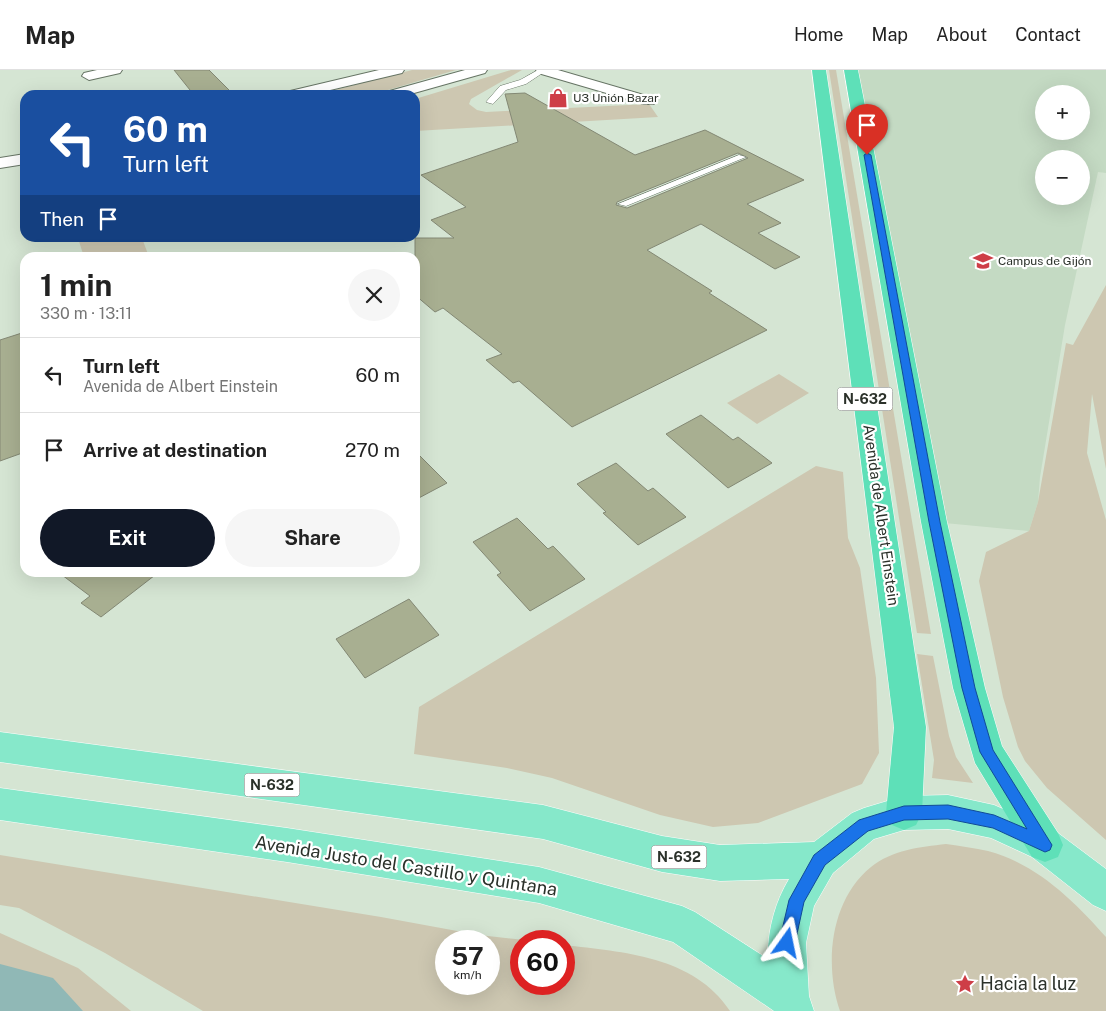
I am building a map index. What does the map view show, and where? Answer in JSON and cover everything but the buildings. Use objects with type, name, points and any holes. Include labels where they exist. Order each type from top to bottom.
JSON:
[{"type":"highway","name":"Avenida de Albert Einstein","points":[[820,70],[910,727],[904,813]]},
{"type":"highway","name":"N-632","points":[[850,70],[934,522],[969,688],[987,752],[1045,845]]},
{"type":"main road","name":"N-632","points":[[0,747],[543,822],[662,854],[720,863],[820,860]]},
{"type":"main road","name":"Avenida Justo del Castillo y Quintana","points":[[0,804],[287,845],[539,885],[682,924],[792,1003]]},
{"type":"main road","name":"N-632","points":[[792,1003],[787,943],[797,900],[820,860],[864,825],[904,813],[948,812],[994,822],[1045,845],[1106,892]]},
{"type":"street","points":[[89,76],[115,70]]},
{"type":"street","points":[[313,90],[397,70]]},
{"type":"street","points":[[409,90],[480,70]]},
{"type":"street","points":[[543,70],[649,101]]},
{"type":"street","points":[[0,163],[20,161]]},
{"type":"lane","points":[[490,102],[503,88],[523,82],[543,70]]},
{"type":"lane","points":[[623,204],[742,157]]},
{"type":"shaded area","points":[[412,70],[456,70],[388,90],[335,90]]},
{"type":"shaded area","points":[[511,70],[522,70],[471,99],[469,104],[477,110],[486,112],[649,104],[658,117],[420,131],[420,97]]},
{"type":"shaded area","points":[[829,70],[836,70],[931,634],[917,633]]},
{"type":"shaded area","name":"Campus de Gijón","points":[[851,70],[1106,70],[1106,173],[1098,172],[1065,325],[1040,477],[1038,502],[1029,531],[934,522]]},
{"type":"shaded area","points":[[79,242],[143,242],[147,252],[82,252]]},
{"type":"shaded area","points":[[1106,285],[1106,469],[1092,394],[1087,453],[1106,520],[1106,840],[1047,788],[1025,761],[1018,747],[1003,697],[979,581],[986,552],[1029,531],[1038,502],[1066,343],[1073,345]]},
{"type":"shaded area","points":[[779,374],[809,393],[757,424],[727,403]]},
{"type":"shaded area","points":[[816,466],[843,472],[848,538],[860,568],[876,678],[879,753],[862,784],[758,823],[713,827],[660,815],[552,778],[507,768],[414,754],[419,707]]},
{"type":"shaded area","points":[[917,654],[933,656],[949,736],[956,757],[973,783],[932,778],[934,760]]},
{"type":"shaded area","points":[[946,844],[988,851],[1023,865],[1053,885],[1081,910],[1106,937],[1106,1011],[840,1011],[832,974],[834,934],[839,915],[857,881],[879,861],[897,853],[926,846]]},
{"type":"shaded area","points":[[0,855],[452,930],[435,930],[435,995],[500,995],[500,937],[510,938],[510,995],[575,995],[575,946],[633,954],[677,968],[697,978],[715,993],[730,1011],[203,1011],[105,953],[19,908],[0,905]]},
{"type":"shaded area","points":[[0,933],[78,968],[131,1011],[0,1011]]},
{"type":"water","points":[[0,964],[53,978],[83,1011],[0,1011]]},
{"type":"place","name":"U3 Unión Bazar","points":[[558,98]]},
{"type":"place","name":"Campus de Gijón","points":[[983,261]]},
{"type":"place","name":"Hacia la luz","points":[[965,984]]},
{"type":"route","points":[[787,943],[797,900],[820,860],[864,825],[904,813],[948,812],[994,822],[1045,845],[987,752],[969,688],[934,522],[867,155]]}]
